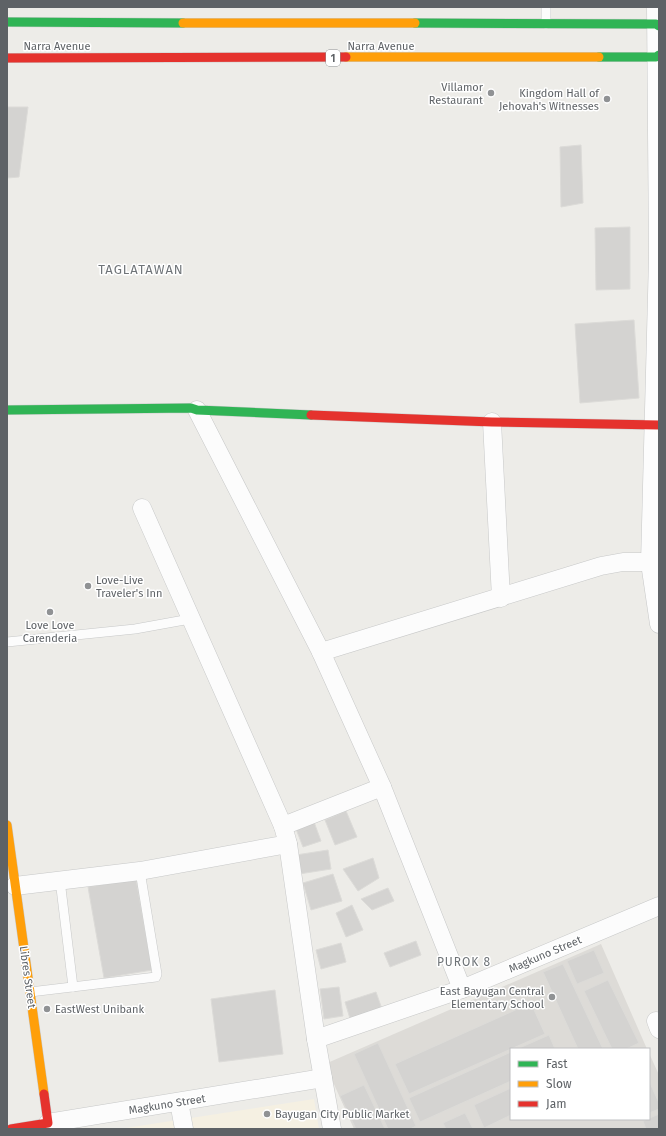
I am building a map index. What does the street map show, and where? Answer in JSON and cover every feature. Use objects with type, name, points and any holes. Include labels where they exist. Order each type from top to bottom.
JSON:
[{"type":"main road","name":"Narra Avenue","points":[[7,22],[546,24],[657,19]]},
{"type":"main road","name":"Narra Avenue","points":[[7,58],[658,56]]},
{"type":"main road","points":[[7,410],[191,408],[197,410],[492,422],[656,425]]},
{"type":"main road","name":"Libres Street","points":[[7,825],[49,1126]]},
{"type":"main road","name":"Magkuno Street","points":[[11,1129],[49,1126]]},
{"type":"street","points":[[657,19],[658,257],[655,562],[659,624]]},
{"type":"street","points":[[197,410],[321,652],[382,787],[462,989]]},
{"type":"street","points":[[492,422],[501,598]]},
{"type":"street","points":[[142,508],[283,826],[288,844],[316,1039],[332,1129]]},
{"type":"street","points":[[321,652],[501,598],[601,566],[623,562],[655,562]]},
{"type":"street","points":[[283,826],[382,787]]},
{"type":"street","points":[[15,886],[140,871],[288,844]]},
{"type":"street","name":"Magkuno Street","points":[[316,1039],[462,989],[659,906]]},
{"type":"street","name":"Magkuno Street","points":[[49,1126],[179,1102],[323,1078]]},
{"type":"street","points":[[179,1102],[184,1129]]},
{"type":"lane","points":[[546,7],[546,24]]},
{"type":"lane","points":[[7,642],[135,629],[190,619]]},
{"type":"lane","points":[[30,992],[153,978],[157,976],[140,871]]},
{"type":"lane","points":[[60,880],[73,987]]},
{"type":"shaded area","name":"East Bayugan Central Elementary School","points":[[601,944],[647,1048],[510,1048],[510,1120],[650,1120],[650,1055],[659,1075],[659,1129],[354,1129],[325,1064]]},
{"type":"shaded area","name":"Bayugan City Public Market","points":[[314,1099],[319,1129],[119,1129]]},
{"type":"building","points":[[7,107],[28,107],[19,177],[7,178]]},
{"type":"building","points":[[581,145],[583,203],[561,207],[560,147]]},
{"type":"building","points":[[630,227],[630,289],[596,290],[595,228]]},
{"type":"building","points":[[634,320],[639,398],[580,403],[575,324]]},
{"type":"building","points":[[346,811],[357,837],[335,845],[325,820]]},
{"type":"building","points":[[314,822],[321,841],[303,847],[296,829]]},
{"type":"building","points":[[328,850],[331,869],[299,874],[296,855]]},
{"type":"building","points":[[373,858],[379,878],[358,891],[343,869]]},
{"type":"building","points":[[333,874],[342,901],[311,910],[303,883]]},
{"type":"building","points":[[136,879],[152,970],[104,978],[88,887]]},
{"type":"building","points":[[388,888],[394,901],[372,910],[361,899]]},
{"type":"building","points":[[352,905],[363,930],[346,937],[336,913]]},
{"type":"building","points":[[416,941],[421,955],[390,967],[384,953]]},
{"type":"building","points":[[341,943],[346,962],[321,969],[316,950]]},
{"type":"building","points":[[594,950],[604,973],[577,984],[567,961]]},
{"type":"building","points":[[563,964],[603,1048],[578,1048],[543,972]]},
{"type":"building","points":[[608,980],[639,1043],[628,1048],[612,1048],[584,991]]},
{"type":"building","points":[[339,987],[343,1016],[324,1019],[320,989]]},
{"type":"building","points":[[275,990],[283,1054],[219,1062],[211,999]]},
{"type":"building","points":[[376,992],[383,1012],[351,1022],[345,1002]]},
{"type":"building","points":[[531,1003],[545,1034],[513,1048],[510,1048],[510,1049],[409,1094],[395,1064]]},
{"type":"building","points":[[549,1035],[555,1048],[519,1048]]},
{"type":"building","points":[[378,1043],[416,1126],[410,1129],[388,1129],[354,1054]]},
{"type":"building","points":[[510,1052],[510,1081],[420,1122],[409,1098]]},
{"type":"building","points":[[650,1083],[659,1103],[659,1109],[650,1113]]},
{"type":"building","points":[[364,1085],[385,1129],[356,1129],[340,1096]]},
{"type":"building","points":[[510,1088],[510,1115],[484,1128],[474,1105]]},
{"type":"building","points":[[465,1113],[473,1129],[446,1129],[443,1123]]},
{"type":"building","points":[[659,1114],[659,1129],[646,1129],[643,1121],[650,1120],[650,1118]]},
{"type":"traffic: fast","points":[[7,22],[183,23]]},
{"type":"traffic: fast","points":[[415,23],[656,24],[659,26]]},
{"type":"traffic: fast","points":[[599,57],[656,57],[659,55]]},
{"type":"traffic: fast","points":[[7,410],[191,408],[197,410],[311,415]]},
{"type":"traffic: slow","points":[[183,23],[415,23]]},
{"type":"traffic: slow","points":[[346,57],[599,57]]},
{"type":"traffic: slow","points":[[7,825],[44,1094]]},
{"type":"traffic: jam","points":[[7,58],[346,57]]},
{"type":"traffic: jam","points":[[311,415],[492,422],[659,425]]},
{"type":"traffic: jam","points":[[11,1129],[48,1123],[44,1094]]},
{"type":"place","name":"Villamor Restaurant","points":[[491,93]]},
{"type":"place","name":"Kingdom Hall of Jehovah's Witnesses","points":[[607,99]]},
{"type":"place","name":"Love-Live Traveler's Inn","points":[[88,586]]},
{"type":"place","name":"Love Love Carenderia","points":[[50,612]]},
{"type":"place","name":"East Bayugan Central Elementary School","points":[[552,997]]},
{"type":"place","name":"EastWest Unibank","points":[[47,1009]]},
{"type":"place","name":"Bayugan City Public Market","points":[[267,1114]]},
{"type":"district","name":"TAGLATAWAN","points":[[141,269]]},
{"type":"district","name":"PUROK 8","points":[[464,962]]}]
